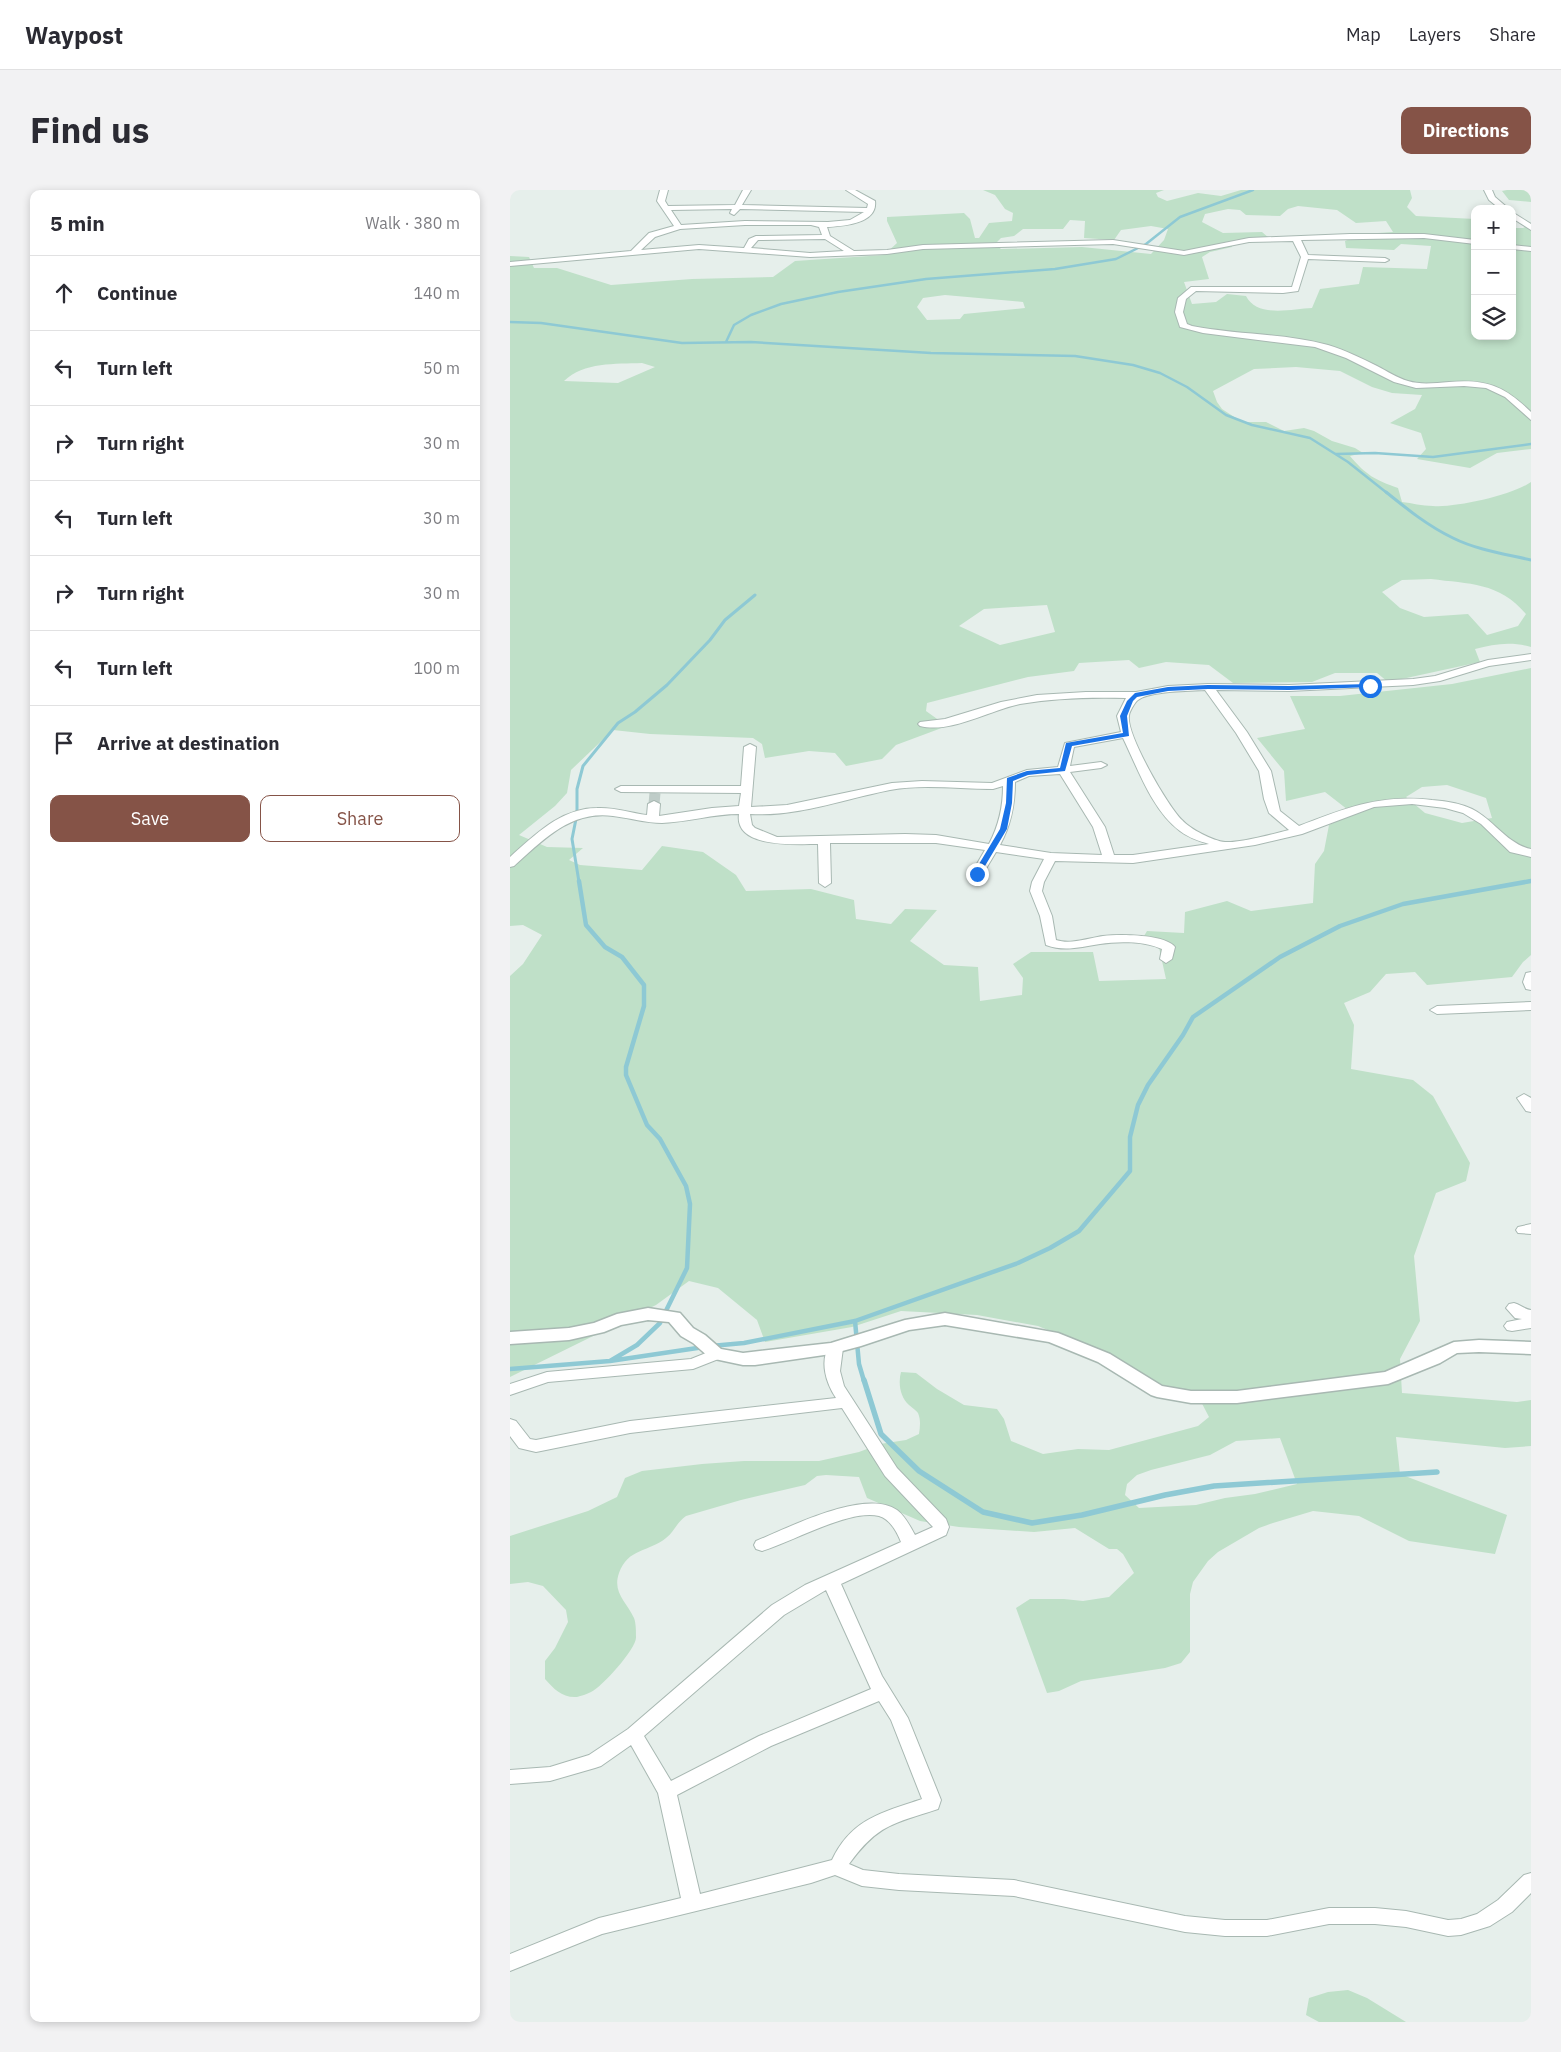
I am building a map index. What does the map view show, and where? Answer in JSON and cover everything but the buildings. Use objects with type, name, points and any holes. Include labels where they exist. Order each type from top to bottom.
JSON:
[{"type":"street","points":[[664,190],[661,201],[664,208],[679,227]]},
{"type":"street","points":[[726,224],[747,190]]},
{"type":"street","points":[[632,254],[652,235],[679,227],[726,224],[806,223],[822,225],[852,223],[870,210],[872,203],[850,190]]},
{"type":"street","points":[[1488,190],[1492,198],[1500,205]]},
{"type":"street","points":[[664,208],[737,207],[870,210]]},
{"type":"street","points":[[804,209],[806,223]]},
{"type":"street","points":[[1516,217],[1531,228]]},
{"type":"street","points":[[822,225],[827,237]]},
{"type":"street","points":[[510,264],[632,254],[683,245],[754,252],[815,255],[888,252],[938,246],[1113,242],[1184,253],[1249,240],[1391,235],[1471,242]]},
{"type":"street","points":[[746,250],[752,240],[756,238],[827,237],[852,253]]},
{"type":"street","points":[[1296,239],[1305,257],[1299,282],[1294,290],[1204,288],[1191,290],[1182,298],[1180,312],[1183,325],[1196,330],[1309,343],[1339,351],[1409,384],[1423,386],[1465,384],[1487,386],[1501,390],[1531,417]]},
{"type":"street","points":[[1516,247],[1531,249]]},
{"type":"street","points":[[1305,257],[1385,260]]},
{"type":"street","points":[[924,724],[946,723],[974,716],[1005,704],[1047,698],[1079,695],[1135,695],[1168,689],[1208,687],[1289,688],[1413,682],[1436,679],[1488,663],[1531,657]]},
{"type":"street","points":[[1208,687],[1241,732],[1265,772],[1270,799],[1275,813],[1298,830]]},
{"type":"street","points":[[1135,695],[1123,716],[1127,734],[1164,805],[1174,819],[1185,829],[1223,845]]},
{"type":"street","points":[[1109,859],[1099,827],[1063,770],[1069,745],[1127,734]]},
{"type":"street","points":[[750,747],[744,818],[746,826],[762,837],[774,841],[824,842],[905,838],[991,847],[1051,857],[1133,859],[1255,841],[1328,821],[1349,811],[1373,804],[1412,801],[1446,805],[1467,812],[1485,822],[1514,849],[1531,853]]},
{"type":"street","points":[[510,863],[545,831],[564,818],[585,812],[612,812],[653,819],[667,819],[709,811],[788,809],[892,786],[922,784],[986,787],[1000,784],[1027,773],[1101,765]]},
{"type":"street","points":[[977,874],[991,847],[1004,829],[1009,803],[1009,780]]},
{"type":"street","points":[[621,789],[655,795],[746,790]]},
{"type":"street","points":[[653,819],[655,795]]},
{"type":"street","points":[[824,842],[825,883]]},
{"type":"street","points":[[1051,857],[1038,882],[1036,891],[1046,916],[1050,942],[1057,945],[1073,945],[1107,940],[1155,942],[1169,947],[1166,958]]},
{"type":"street","points":[[1531,976],[1529,982],[1531,986]]},
{"type":"street","points":[[1437,1010],[1531,1006]]},
{"type":"street","points":[[1514,1308],[1520,1314],[1531,1316]]},
{"type":"street","points":[[510,1338],[569,1334],[598,1328],[616,1320],[648,1314],[674,1317],[687,1332],[699,1339],[716,1354],[742,1359],[755,1359],[840,1347],[906,1323],[937,1319],[968,1321],[1052,1337],[1104,1358],[1157,1391],[1191,1398],[1237,1396],[1388,1378],[1434,1359],[1454,1348],[1479,1346],[1531,1348]]},
{"type":"street","points":[[1512,1326],[1531,1323]]},
{"type":"street","points":[[510,1777],[550,1774],[595,1761],[634,1734],[778,1610],[811,1590],[940,1531],[942,1526],[940,1522],[891,1472],[836,1386],[832,1371],[840,1347]]},
{"type":"street","points":[[510,1390],[546,1377],[693,1364],[716,1354]]},
{"type":"street","points":[[510,1425],[525,1444],[536,1446],[630,1427],[848,1402]]},
{"type":"street","points":[[762,1545],[846,1514],[880,1510],[902,1524],[911,1545]]},
{"type":"street","points":[[510,1963],[599,1926],[838,1867],[866,1830],[882,1820],[930,1805],[932,1802],[899,1718],[882,1692],[858,1644],[831,1581]]},
{"type":"street","points":[[666,1792],[765,1741],[882,1692]]},
{"type":"street","points":[[634,1734],[666,1792],[692,1903]]},
{"type":"street","points":[[838,1867],[862,1878],[898,1882],[1014,1888],[1185,1924],[1224,1928],[1267,1928],[1329,1916],[1375,1916],[1406,1919],[1448,1928],[1461,1927],[1483,1920],[1506,1906],[1531,1881]]},
{"type":"green space","points":[[983,190],[1164,190],[1156,193],[1158,197],[1167,201],[1198,193],[1221,196],[1241,190],[1410,190],[1412,198],[1407,207],[1416,216],[1471,219],[1471,340],[1516,340],[1516,228],[1523,228],[1531,224],[1531,449],[1497,453],[1470,468],[1417,459],[1426,449],[1421,433],[1390,423],[1415,409],[1422,395],[1392,393],[1372,387],[1340,371],[1296,367],[1254,369],[1213,391],[1222,409],[1242,422],[1266,422],[1284,431],[1304,428],[1332,441],[1355,448],[1363,453],[1350,456],[1371,476],[1398,488],[1402,502],[1429,506],[1455,505],[1498,496],[1531,482],[1531,647],[1510,644],[1482,647],[1475,649],[1480,662],[1388,682],[1377,673],[1335,673],[1312,682],[1233,683],[1209,665],[1166,662],[1139,668],[1129,660],[1079,663],[1074,671],[1028,677],[927,703],[926,711],[947,726],[896,745],[882,759],[846,766],[835,753],[809,751],[765,758],[762,744],[753,738],[650,734],[613,730],[571,770],[567,793],[555,806],[519,835],[547,847],[583,848],[569,860],[580,865],[642,870],[662,846],[703,852],[736,875],[746,891],[811,889],[854,900],[856,919],[891,924],[905,909],[937,910],[910,941],[944,965],[978,967],[980,1001],[1022,995],[1023,978],[1013,964],[1031,952],[1093,952],[1099,981],[1166,979],[1158,943],[1141,941],[1147,931],[1184,933],[1185,912],[1227,901],[1251,911],[1313,903],[1315,864],[1324,851],[1329,825],[1352,813],[1325,792],[1286,801],[1284,771],[1257,738],[1305,729],[1290,696],[1340,696],[1452,684],[1531,668],[1531,955],[1512,977],[1427,985],[1415,972],[1386,974],[1370,992],[1344,1003],[1354,1025],[1351,1069],[1413,1080],[1433,1096],[1470,1163],[1466,1181],[1436,1193],[1414,1256],[1420,1321],[1400,1359],[1402,1393],[1517,1402],[1531,1400],[1531,1446],[1505,1448],[1396,1437],[1400,1474],[1507,1515],[1495,1554],[1409,1541],[1359,1516],[1313,1511],[1273,1523],[1259,1528],[1218,1552],[1208,1561],[1193,1582],[1190,1594],[1190,1652],[1181,1663],[1165,1668],[1081,1681],[1059,1691],[1047,1693],[1016,1608],[1030,1599],[1083,1601],[1109,1597],[1134,1573],[1123,1554],[1117,1549],[1109,1549],[1075,1528],[1034,1532],[959,1527],[920,1521],[867,1498],[859,1477],[817,1476],[805,1485],[741,1500],[686,1516],[666,1538],[628,1559],[619,1573],[617,1586],[621,1597],[635,1620],[635,1642],[618,1667],[596,1689],[577,1697],[567,1696],[555,1689],[545,1679],[545,1661],[555,1648],[568,1622],[566,1610],[543,1586],[528,1582],[510,1584],[510,1536],[588,1511],[617,1497],[625,1478],[642,1471],[702,1464],[744,1461],[819,1461],[859,1452],[880,1444],[906,1440],[919,1434],[920,1421],[918,1413],[906,1402],[902,1394],[900,1385],[901,1372],[916,1373],[937,1389],[964,1405],[997,1409],[1004,1419],[1011,1441],[1043,1454],[1078,1449],[1109,1450],[1198,1426],[1209,1417],[1196,1392],[1159,1387],[1110,1356],[1038,1326],[977,1315],[901,1311],[852,1327],[765,1342],[757,1320],[718,1288],[689,1281],[656,1305],[510,1377],[510,976],[523,964],[542,935],[523,925],[510,926],[510,256],[529,257],[534,268],[557,268],[611,285],[692,279],[773,277],[795,261],[884,255],[897,243],[887,217],[964,213],[970,219],[975,238],[979,238],[989,223],[1012,221],[1013,213],[1005,209],[995,195]],"holes":[[[1298,206],[1337,210],[1356,223],[1386,221],[1393,232],[1363,234],[1345,241],[1346,248],[1394,250],[1401,244],[1431,246],[1427,269],[1363,267],[1359,284],[1320,289],[1312,308],[1266,310],[1251,303],[1246,296],[1227,294],[1216,302],[1192,304],[1184,282],[1209,279],[1202,257],[1210,252],[1232,247],[1233,240],[1269,238],[1262,232],[1223,233],[1202,222],[1205,214],[1228,209],[1240,210],[1246,215],[1280,216],[1288,209]],[[1070,220],[1085,221],[1084,238],[1114,240],[1121,230],[1151,226],[1168,229],[1164,240],[1151,254],[1082,247],[1001,249],[995,244],[1001,238],[1014,236],[1023,229],[1063,229]],[[945,295],[1023,302],[1025,308],[964,314],[960,319],[927,320],[917,307],[923,298]],[[642,363],[655,367],[618,383],[564,381],[581,370],[590,367]],[[1431,579],[1483,586],[1505,596],[1526,614],[1518,626],[1487,635],[1468,614],[1424,617],[1400,608],[1382,592],[1402,580]],[[1047,605],[1055,632],[1000,645],[959,626],[984,609]],[[1447,785],[1486,798],[1492,818],[1462,823],[1425,813],[1406,797],[1422,787]],[[1280,1438],[1297,1484],[1196,1505],[1139,1508],[1125,1495],[1127,1484],[1137,1475],[1210,1455],[1236,1441]]]},
{"type":"green space","points":[[1531,190],[1531,202],[1509,200],[1502,191]]},
{"type":"green space","points":[[1348,1990],[1367,1998],[1406,2022],[1319,2022],[1306,2015],[1309,1998],[1328,1992]]},
{"type":"waterway","points":[[726,342],[734,325],[751,315],[781,304],[838,292],[926,279],[1055,269],[1116,259],[1146,244],[1180,217],[1253,190]]},
{"type":"waterway","points":[[510,322],[541,323],[682,343],[751,342],[931,353],[1075,356],[1133,365],[1160,373],[1187,387],[1226,415],[1252,425],[1310,438],[1348,462],[1387,493]]},
{"type":"waterway","points":[[1336,454],[1375,453],[1433,457],[1531,444]]},
{"type":"waterway","points":[[1386,492],[1426,523],[1453,538],[1481,549],[1531,560]]},
{"type":"waterway","points":[[579,882],[572,839],[577,814],[577,789],[583,766],[618,723],[635,712],[667,685],[710,640],[725,620],[755,595]]},
{"type":"waterway","points":[[579,881],[586,925],[605,947],[622,957],[644,985],[644,1006],[626,1067],[626,1075],[647,1125],[660,1139],[686,1186],[690,1204],[687,1268],[660,1323],[637,1345],[610,1361]]},
{"type":"waterway","points":[[855,1321],[1018,1263],[1050,1248],[1079,1231],[1130,1171],[1130,1137],[1138,1105],[1148,1085],[1183,1035],[1193,1017],[1280,957],[1340,926],[1403,904],[1531,881],[1525,882]]},
{"type":"waterway","points":[[711,1346],[744,1343],[855,1321]]},
{"type":"waterway","points":[[855,1321],[859,1364],[864,1381]]},
{"type":"waterway","points":[[610,1361],[704,1347]]},
{"type":"waterway","points":[[510,1369],[610,1361]]},
{"type":"waterway","points":[[864,1380],[881,1434],[919,1471],[983,1512],[1032,1523],[1082,1515],[1165,1495],[1214,1486],[1437,1472]]},
{"type":"tunnel","points":[[654,804],[655,793]]},
{"type":"route","points":[[977,874],[991,847],[1004,829],[1009,803],[1009,780],[1027,773],[1063,770],[1069,745],[1127,734],[1123,716],[1135,695],[1168,689],[1208,687],[1370,686]]}]
